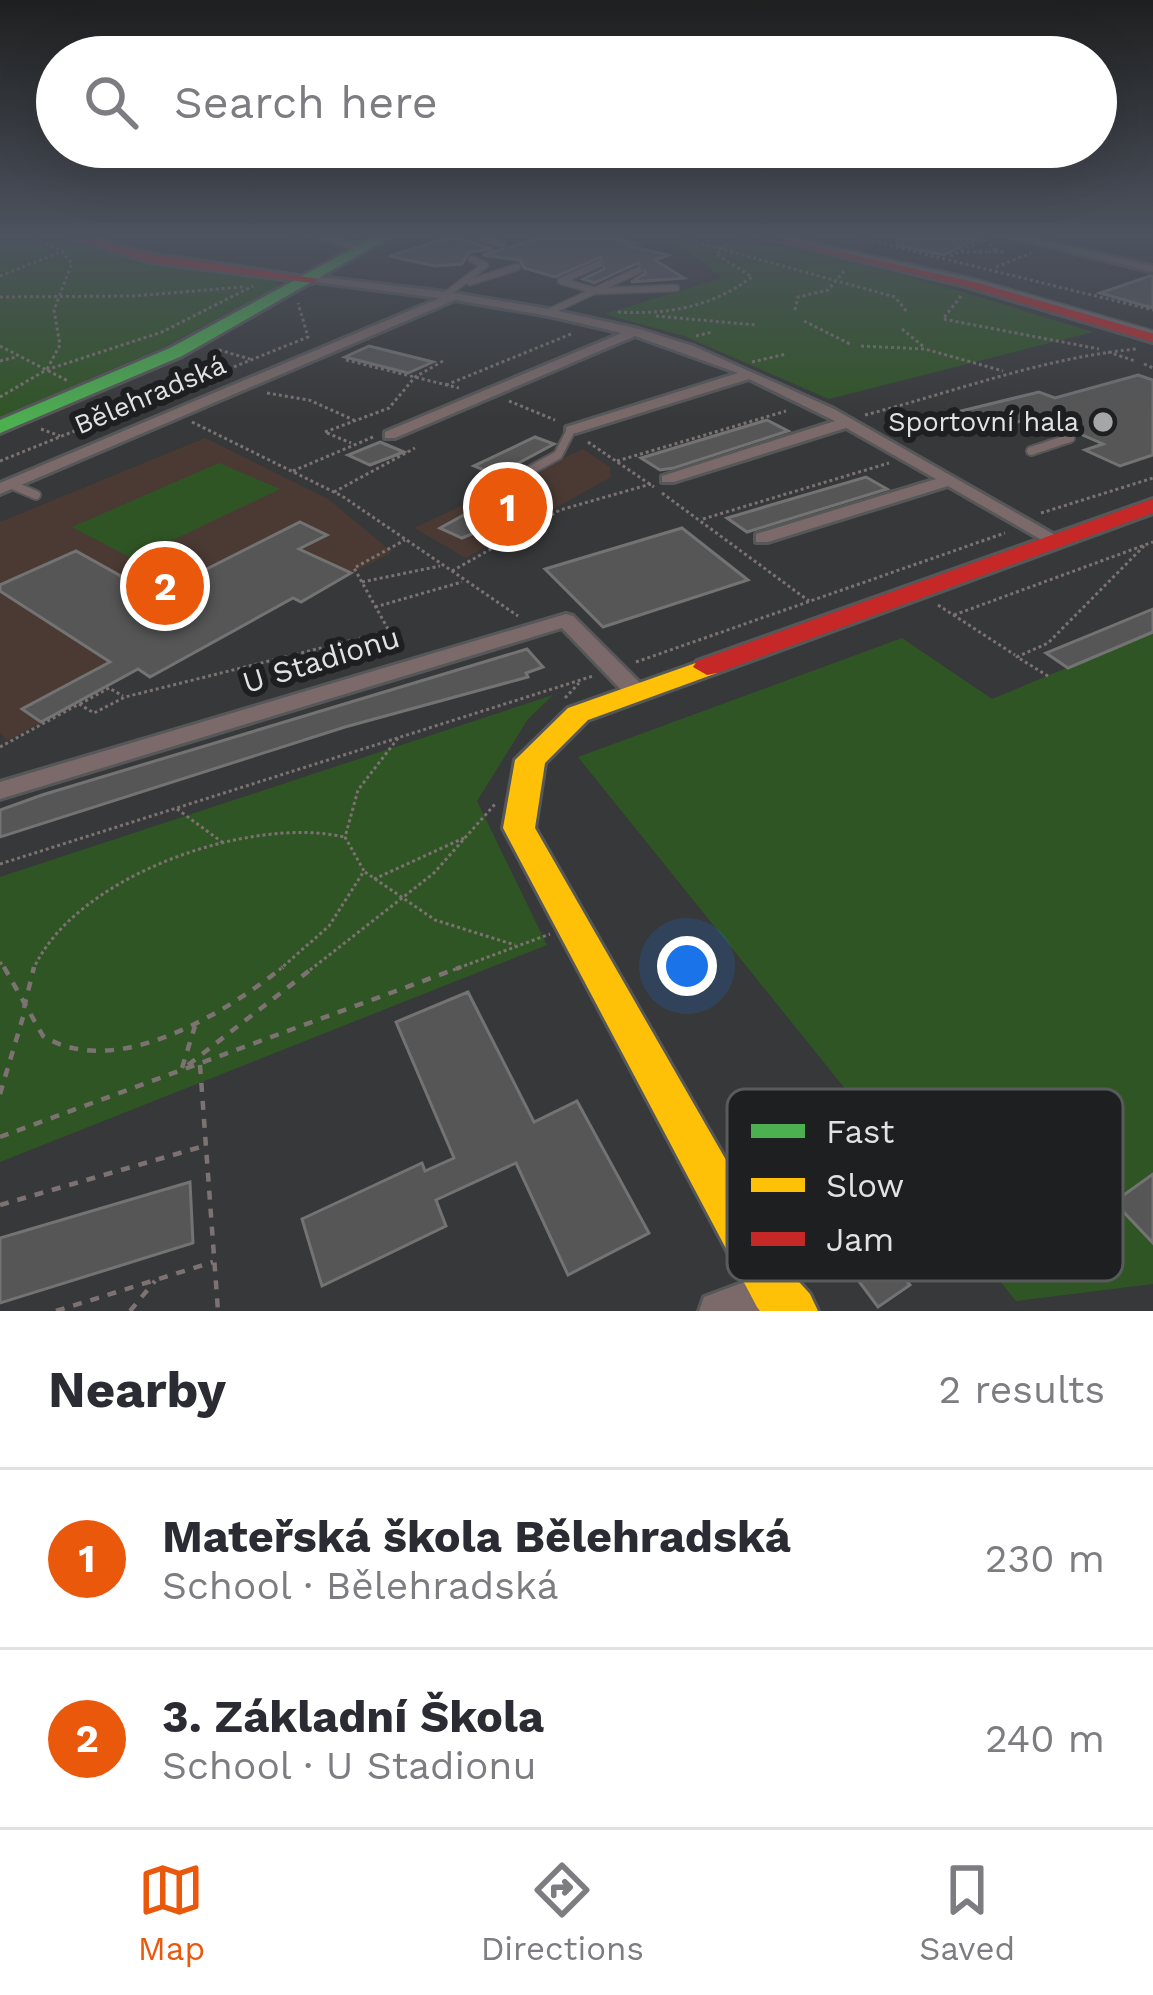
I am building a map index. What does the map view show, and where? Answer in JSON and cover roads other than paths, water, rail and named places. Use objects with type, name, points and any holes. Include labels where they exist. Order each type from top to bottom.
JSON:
[{"type":"street","points":[[0,427],[176,352],[287,298]]},
{"type":"street","name":"Bělehradská","points":[[5,486],[444,298]]},
{"type":"street","points":[[469,298],[549,312],[748,369],[851,420],[890,455],[1053,539]]},
{"type":"street","points":[[1019,298],[1148,351]]},
{"type":"street","points":[[1073,298],[1153,325]]},
{"type":"street","points":[[390,435],[631,334]]},
{"type":"street","points":[[571,430],[748,369]]},
{"type":"street","points":[[668,479],[851,420]]},
{"type":"street","points":[[762,538],[947,481]]},
{"type":"street","points":[[727,1201],[519,828],[530,760],[578,714],[1153,506]]},
{"type":"street","name":"U Stadionu","points":[[0,791],[566,620],[636,692]]},
{"type":"street","points":[[718,1311],[783,1301]]},
{"type":"lane","points":[[549,312],[576,298]]},
{"type":"lane","points":[[529,471],[559,454],[571,430]]},
{"type":"lane","points":[[1031,451],[1070,438]]},
{"type":"lane","points":[[890,455],[906,443]]},
{"type":"lane","points":[[5,486],[36,495]]},
{"type":"tram line","points":[[1036,298],[1153,332]]},
{"type":"place","name":"Sportovní hala","points":[[1103,422]]},
{"type":"place","name":"Mateřská škola Bělehradská","points":[[508,507]]},
{"type":"place","name":"3. Základní Škola","points":[[165,586]]}]
